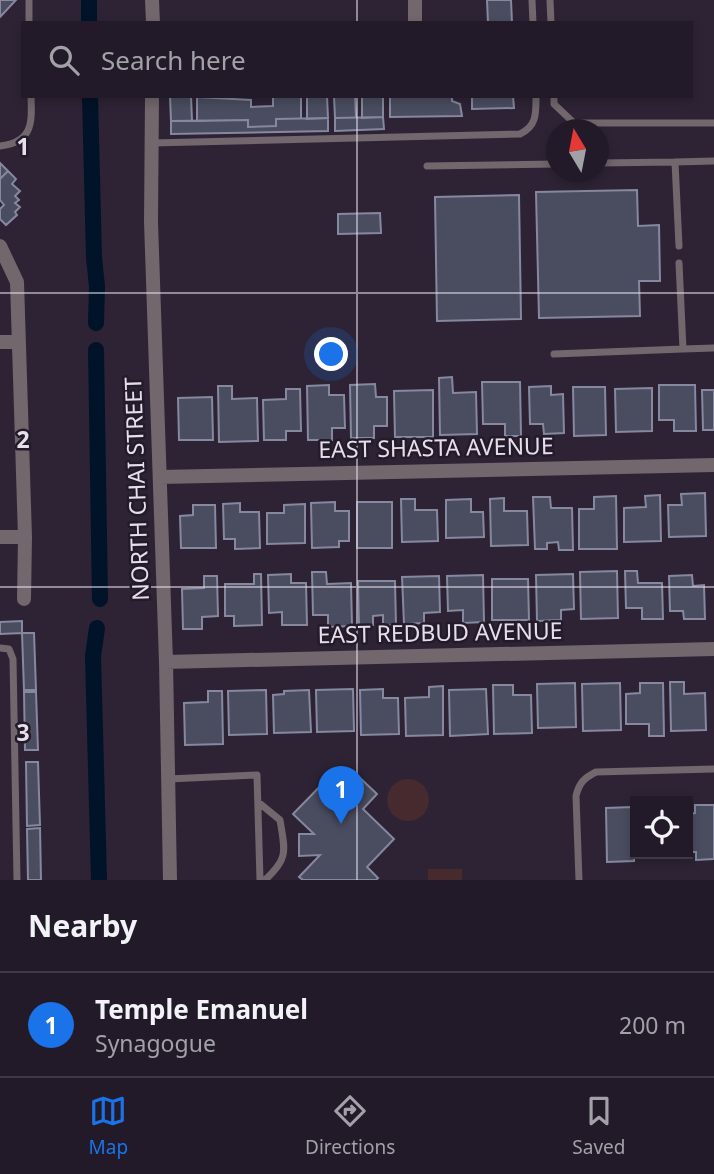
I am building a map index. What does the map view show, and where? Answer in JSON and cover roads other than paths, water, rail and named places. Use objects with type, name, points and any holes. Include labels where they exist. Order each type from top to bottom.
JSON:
[{"type":"street","points":[[152,0],[153,21]]},
{"type":"street","points":[[415,0],[415,21]]},
{"type":"street","name":"NORTH CHAI STREET","points":[[152,98],[151,222],[166,662],[170,880]]},
{"type":"street","points":[[1,249],[17,282],[25,537],[24,599]]},
{"type":"street","points":[[0,342],[17,342]]},
{"type":"street","name":"EAST SHASTA AVENUE","points":[[160,477],[714,465]]},
{"type":"street","points":[[0,537],[25,537]]},
{"type":"street","name":"EAST REDBUD AVENUE","points":[[166,662],[714,649]]},
{"type":"lane","points":[[29,0],[29,21]]},
{"type":"lane","points":[[532,0],[533,21]]},
{"type":"lane","points":[[550,0],[551,21]]},
{"type":"lane","points":[[0,146],[27,134],[31,124],[31,98]]},
{"type":"lane","points":[[152,143],[520,134],[528,130],[537,118],[536,98]]},
{"type":"lane","points":[[554,98],[554,104],[574,123],[714,123]]},
{"type":"lane","points":[[609,163],[714,160]]},
{"type":"lane","points":[[675,162],[679,246]]},
{"type":"lane","points":[[427,166],[546,164]]},
{"type":"lane","points":[[679,263],[683,349]]},
{"type":"lane","points":[[554,354],[714,348]]},
{"type":"lane","points":[[0,648],[9,649],[13,659],[18,880]]},
{"type":"lane","points":[[579,880],[576,796],[586,777],[596,772],[714,769]]},
{"type":"lane","points":[[168,779],[257,775],[263,880]]},
{"type":"lane","points":[[258,802],[280,820],[285,847],[281,865],[263,880]]},
{"type":"waterway","points":[[89,0],[89,21]]},
{"type":"waterway","points":[[90,98],[96,323]]},
{"type":"waterway","points":[[96,350],[100,599]]},
{"type":"waterway","points":[[97,628],[93,656],[99,880]]},
{"type":"place","name":"Temple Emanuel","points":[[341,824]]}]
